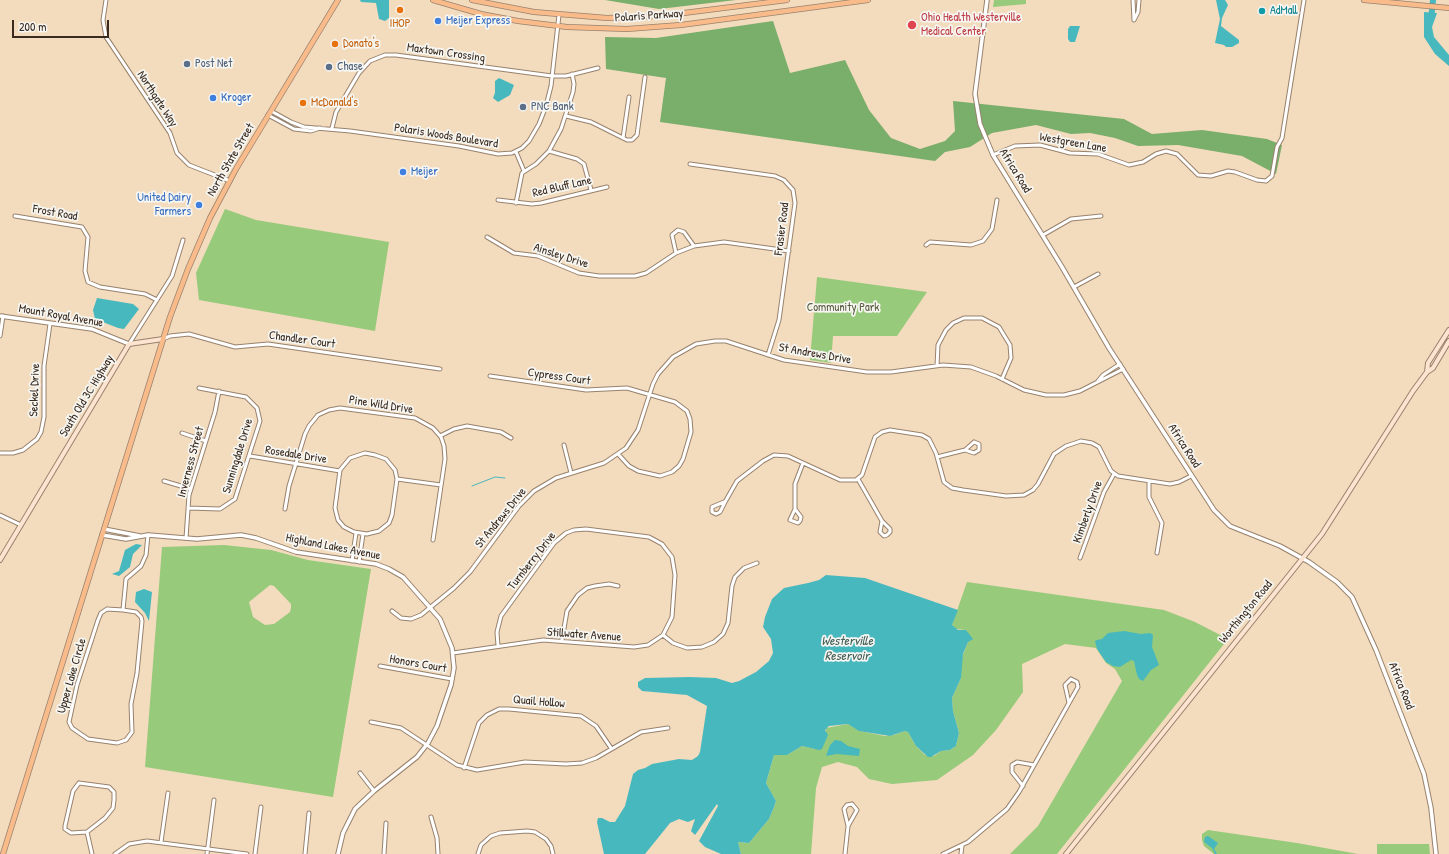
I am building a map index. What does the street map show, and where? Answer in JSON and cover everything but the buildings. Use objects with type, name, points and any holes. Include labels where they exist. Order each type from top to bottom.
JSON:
[{"type":"main road","name":"North State Street","points":[[3,854],[163,339],[193,256],[230,181],[338,0]]},
{"type":"main road","name":"Polaris Parkway","points":[[433,0],[481,14],[558,26],[598,28],[657,27],[868,0]]},
{"type":"main road","name":"Polaris Parkway","points":[[472,0],[509,8],[559,15],[607,18],[642,17],[787,0]]},
{"type":"main road","points":[[1364,0],[1449,8]]},
{"type":"main road","name":"Worthington Road","points":[[1066,854],[1322,534],[1426,372],[1428,363],[1449,330]]},
{"type":"main road","points":[[129,344],[163,339]]},
{"type":"main road","name":"Worthington Road","points":[[1426,372],[1433,368],[1449,341]]},
{"type":"main road","name":"South Old 3C Highway","points":[[0,560],[129,344]]},
{"type":"street","name":"Northgate Way","points":[[106,0],[103,20],[106,37],[167,129],[177,153],[189,165],[230,181]]},
{"type":"street","name":"Africa Road","points":[[987,0],[975,94],[980,124],[993,155],[1074,286],[1109,348],[1191,476],[1222,520],[1238,530],[1303,558],[1347,591],[1360,610],[1424,774],[1431,808],[1436,854]]},
{"type":"street","points":[[1133,0],[1134,20],[1138,12],[1139,0]]},
{"type":"street","name":"Westgreen Lane","points":[[993,155],[1015,146],[1040,145],[1070,153],[1098,154],[1129,165],[1143,162],[1156,154],[1166,151],[1177,154],[1198,175],[1211,176],[1228,171],[1257,180],[1266,181],[1272,176],[1277,147],[1282,138],[1304,0]]},
{"type":"street","points":[[524,171],[516,152],[529,141],[539,124],[548,101],[559,15]]},
{"type":"street","name":"Maxtown Crossing","points":[[332,128],[336,112],[359,73],[366,65],[380,56],[396,55],[552,76],[572,74],[598,68]]},
{"type":"street","points":[[516,203],[522,174],[524,171],[536,164],[549,151],[566,116],[573,92],[572,74]]},
{"type":"street","points":[[566,116],[591,122],[623,138],[632,140],[637,134],[645,77]]},
{"type":"street","points":[[623,138],[629,97]]},
{"type":"street","name":"Polaris Woods Boulevard","points":[[270,113],[294,129],[311,131],[321,127]]},
{"type":"street","name":"Polaris Woods Boulevard","points":[[270,113],[299,125],[456,145],[498,154],[516,152]]},
{"type":"street","points":[[549,151],[577,159],[584,164],[592,190]]},
{"type":"street","name":"Frasier Road","points":[[690,164],[780,177],[787,182],[793,190],[795,198],[779,320],[768,355]]},
{"type":"street","name":"Red Bluff Lane","points":[[498,200],[516,203],[541,203],[606,187]]},
{"type":"street","points":[[926,245],[930,242],[971,245],[983,241],[992,229],[997,200]]},
{"type":"street","name":"Frost Road","points":[[15,216],[82,227],[88,237],[85,271],[88,282],[100,287],[145,294],[157,300]]},
{"type":"street","points":[[1043,235],[1071,219],[1101,216]]},
{"type":"street","points":[[676,253],[672,238],[673,233],[677,230],[684,232],[694,246]]},
{"type":"street","name":"Ainsley Drive","points":[[487,237],[514,253],[538,256],[571,270],[592,276],[640,275],[656,268],[676,253],[694,246],[712,242],[724,242],[789,251]]},
{"type":"street","name":"South Old 3C Highway","points":[[129,344],[172,276],[183,240]]},
{"type":"street","points":[[1074,286],[1098,274]]},
{"type":"street","points":[[0,336],[1,316]]},
{"type":"street","name":"Mount Royal Avenue","points":[[1,316],[92,329],[129,344]]},
{"type":"street","points":[[937,366],[938,345],[946,330],[953,323],[964,318],[982,318],[999,327],[1010,345],[1011,358],[1002,379]]},
{"type":"street","name":"Seckel Drive","points":[[0,452],[13,453],[23,450],[36,439],[41,432],[44,417],[44,366],[50,324]]},
{"type":"street","name":"Chandler Court","points":[[163,339],[170,336],[189,334],[235,347],[268,344],[440,369]]},
{"type":"street","name":"St Andrews Drive","points":[[392,612],[401,618],[411,619],[431,607],[470,572],[519,506],[530,494],[546,483],[571,473],[604,463],[618,454],[635,437],[658,374],[667,363],[680,352],[696,344],[715,340],[726,341],[789,361],[873,372],[891,372],[937,366],[971,367],[988,372],[1024,390],[1046,395],[1064,395],[1080,391],[1123,369]]},
{"type":"street","name":"St Andrews Drive","points":[[1098,381],[1103,375],[1120,364]]},
{"type":"street","name":"Cypress Court","points":[[490,376],[586,390],[627,388],[675,402],[684,408],[689,415],[691,429],[680,464],[670,473],[655,476],[631,468],[618,454]]},
{"type":"street","name":"Sunningdale Drive","points":[[188,508],[216,510],[230,504],[238,494],[259,426],[259,415],[257,408],[246,397],[199,388]]},
{"type":"street","name":"Inverness Street","points":[[186,538],[191,489],[206,441],[219,391]]},
{"type":"street","name":"Pine Wild Drive","points":[[285,509],[289,486],[309,426],[318,415],[334,408],[346,408],[415,418],[430,425],[440,436]]},
{"type":"street","points":[[433,540],[445,456],[440,436],[454,429],[467,426],[501,432],[511,438]]},
{"type":"street","points":[[726,502],[712,507],[712,512],[716,514],[720,512],[726,502],[737,481],[766,458],[781,454],[840,480],[858,479],[862,475],[874,439],[878,434],[886,430],[926,436],[933,444],[942,479],[948,486],[963,490],[1006,496],[1019,496],[1033,490],[1040,482],[1054,454],[1066,446],[1082,441],[1092,443],[1099,447],[1114,474],[1118,476],[1173,483],[1191,476]]},
{"type":"street","points":[[182,433],[206,441]]},
{"type":"street","points":[[937,457],[965,450],[974,442],[980,445],[979,450],[976,453],[965,450]]},
{"type":"street","points":[[564,445],[571,473]]},
{"type":"street","points":[[365,454],[375,455],[386,459],[391,464],[397,479],[392,515],[388,523],[377,532],[363,534],[356,533],[342,526],[335,513],[340,471],[344,463],[355,456],[365,454]]},
{"type":"street","name":"Rosedale Drive","points":[[250,456],[340,471]]},
{"type":"street","points":[[795,509],[791,514],[790,520],[796,524],[800,521],[801,517],[795,509],[795,484],[803,463]]},
{"type":"street","name":"Kimberly Drive","points":[[1080,558],[1106,488],[1114,474]]},
{"type":"street","points":[[397,479],[441,485]]},
{"type":"street","points":[[858,479],[882,521],[890,530],[887,535],[882,535],[880,532],[882,521]]},
{"type":"street","points":[[164,481],[191,489]]},
{"type":"street","points":[[1149,481],[1149,496],[1162,523],[1157,553]]},
{"type":"street","points":[[0,515],[21,525]]},
{"type":"street","name":"Highland Lakes Avenue","points":[[104,529],[141,536]]},
{"type":"street","name":"Turnberry Drive","points":[[498,646],[497,626],[505,609],[554,543],[566,534],[580,529],[648,537],[659,542],[666,548],[673,560],[675,575],[672,617],[663,635]]},
{"type":"street","points":[[352,561],[356,533]]},
{"type":"street","points":[[359,562],[363,534]]},
{"type":"street","name":"Highland Lakes Avenue","points":[[102,535],[126,539],[148,535],[201,539],[233,535],[249,536],[296,552],[385,567],[400,575],[410,583],[431,607],[444,627],[453,653],[452,680],[437,726],[427,744],[414,760],[374,791],[350,816],[343,833],[338,854]]},
{"type":"street","points":[[123,610],[126,579],[141,566],[146,555],[148,535]]},
{"type":"street","points":[[663,635],[673,643],[687,648],[702,648],[714,642],[723,634],[728,623],[732,586],[735,576],[744,568],[757,564]]},
{"type":"street","points":[[562,640],[567,610],[578,595],[595,586],[608,584],[618,586]]},
{"type":"street","name":"Upper Lake Circle","points":[[107,610],[123,610],[137,613],[142,622],[137,673],[131,704],[132,732],[123,742],[117,743],[88,739],[72,728],[69,722],[77,685],[100,615],[107,610]]},
{"type":"street","name":"Stillwater Avenue","points":[[453,653],[544,640],[562,640],[636,647],[653,643],[663,635]]},
{"type":"street","name":"Honors Court","points":[[380,666],[452,680]]},
{"type":"street","points":[[944,854],[962,846],[1004,812],[1023,786],[1078,687],[1077,682],[1071,679],[1065,685],[1069,703]]},
{"type":"street","name":"Quail Hollow","points":[[464,768],[479,723],[489,713],[500,709],[509,708],[581,716],[596,726],[611,748]]},
{"type":"street","points":[[371,722],[401,728],[427,744],[447,759],[464,768],[484,770],[511,764],[530,762],[574,764],[596,758],[641,732],[668,728]]},
{"type":"street","points":[[1023,786],[1012,772],[1012,765],[1017,762],[1034,765]]},
{"type":"street","points":[[360,773],[374,791]]},
{"type":"street","points":[[80,783],[104,786],[112,789],[114,800],[113,808],[105,818],[86,832],[72,833],[65,829],[74,788],[80,783]]},
{"type":"street","points":[[161,842],[168,793]]},
{"type":"street","points":[[207,854],[214,800]]},
{"type":"street","points":[[845,854],[848,826],[844,809],[847,805],[851,804],[856,807],[857,810],[848,826]]},
{"type":"street","points":[[255,854],[261,807]]},
{"type":"street","points":[[305,854],[309,813]]},
{"type":"street","points":[[431,817],[437,838],[438,854]]},
{"type":"street","points":[[384,854],[386,823]]},
{"type":"street","points":[[478,854],[481,845],[491,836],[500,833],[527,831],[535,832],[546,839],[552,846],[553,854]]},
{"type":"street","points":[[86,832],[92,854]]},
{"type":"street","points":[[115,854],[135,842],[148,841],[247,854]]},
{"type":"street","points":[[961,854],[962,846]]},
{"type":"green space","points":[[605,0],[736,0],[659,9]]},
{"type":"green space","points":[[994,0],[1026,0],[1026,4],[993,7]]},
{"type":"green space","points":[[773,21],[790,73],[845,60],[869,110],[891,138],[920,149],[945,141],[955,131],[953,101],[1124,119],[1152,134],[1202,130],[1267,139],[1282,145],[1276,174],[1242,156],[1178,145],[1138,146],[1115,138],[1090,133],[1071,134],[1036,125],[992,133],[970,147],[945,152],[935,161],[660,122],[666,78],[606,69],[605,37],[656,38]]},
{"type":"green space","points":[[225,209],[256,220],[389,242],[375,331],[199,300],[196,273]]},
{"type":"green space","name":"Community Park","points":[[817,277],[927,292],[897,336],[833,336],[831,363],[810,360]]},
{"type":"green space","points":[[224,545],[271,550],[308,560],[371,569],[333,797],[145,767],[162,547]],"holes":[[[270,585],[274,586],[291,604],[291,608],[290,612],[274,624],[265,625],[253,617],[249,602]]]},
{"type":"green space","points":[[967,582],[1164,610],[1195,622],[1228,639],[1057,854],[1010,854],[1038,826],[1122,681],[1115,669],[1106,663],[1096,648],[1065,644],[1022,664],[1023,692],[996,730],[973,755],[937,780],[892,784],[869,779],[857,767],[838,762],[822,767],[816,788],[811,854],[741,854],[738,842],[749,843],[769,819],[776,801],[766,783],[774,755],[787,755],[802,746],[816,749],[826,734],[826,728],[848,724],[860,731],[885,736],[894,735],[905,731],[908,732],[916,746],[925,755],[934,756],[941,751],[950,750],[956,746],[959,733],[953,711],[952,698],[961,678],[961,660],[968,642],[966,630],[955,629],[952,625]]},
{"type":"green space","points":[[1208,830],[1297,843],[1358,854],[1214,854],[1204,846],[1202,840],[1202,834]]},
{"type":"green space","points":[[1377,844],[1429,844],[1430,854],[1377,854]]},
{"type":"water","points":[[360,0],[389,0],[389,18],[385,21],[379,19],[376,3],[361,2]]},
{"type":"water","points":[[1216,0],[1225,0],[1228,5],[1222,18],[1221,26],[1239,40],[1239,43],[1232,47],[1226,47],[1215,43],[1220,19]]},
{"type":"water","points":[[1424,12],[1437,13],[1432,27],[1434,37],[1449,55],[1449,66],[1435,54],[1424,37]]},
{"type":"water","points":[[1070,26],[1080,26],[1075,42],[1070,42],[1068,39],[1068,29]]},
{"type":"water","points":[[499,78],[514,85],[510,95],[498,102],[493,98],[495,93],[495,81]]},
{"type":"water","points":[[97,298],[133,304],[139,309],[124,329],[118,328],[95,319],[93,310]]},
{"type":"water","points":[[136,544],[142,545],[133,554],[130,567],[119,576],[112,574],[119,571],[125,550]]},
{"type":"water","name":"Westerville Reservoir","points":[[826,575],[865,578],[958,610],[952,625],[958,630],[966,630],[973,639],[968,642],[963,654],[961,678],[952,698],[953,711],[959,733],[956,746],[950,750],[941,751],[931,757],[928,757],[916,746],[908,732],[905,731],[890,736],[859,731],[848,724],[829,726],[825,730],[828,735],[822,749],[819,750],[802,746],[787,755],[774,755],[766,783],[776,801],[774,807],[769,819],[749,843],[738,842],[741,854],[721,854],[705,847],[699,841],[718,806],[717,804],[695,835],[691,831],[695,819],[688,822],[679,819],[670,823],[645,854],[604,854],[597,822],[598,818],[615,822],[625,806],[633,774],[638,770],[652,764],[679,759],[692,760],[698,756],[700,752],[707,706],[687,695],[642,691],[638,687],[638,682],[645,678],[690,677],[716,678],[732,683],[756,672],[769,661],[773,653],[771,639],[763,627],[772,599],[784,588],[819,580]]},
{"type":"water","points":[[144,589],[152,592],[149,621],[145,613],[135,602],[136,592]]},
{"type":"water","points":[[1124,631],[1141,634],[1150,633],[1153,635],[1152,647],[1159,665],[1151,670],[1143,681],[1139,679],[1137,675],[1134,661],[1131,660],[1120,667],[1113,666],[1106,662],[1097,649],[1095,641],[1102,639],[1108,633]]},
{"type":"water","points":[[835,740],[841,741],[848,746],[860,749],[859,756],[837,754],[826,756],[830,745]]},
{"type":"water","points":[[1208,836],[1218,843],[1214,849],[1217,854],[1215,854],[1212,848],[1204,842],[1205,837]]},
{"type":"waterway","points":[[1431,20],[1433,0]]},
{"type":"waterway","points":[[472,486],[495,477],[505,478]]},
{"type":"place","name":"IHOP","points":[[400,10]]},
{"type":"place","name":"AdMall","points":[[1262,11]]},
{"type":"place","name":"Meijer Express","points":[[438,21]]},
{"type":"place","name":"Ohio Health Westerville Medical Center","points":[[912,25]]},
{"type":"place","name":"Donato's","points":[[335,44]]},
{"type":"place","name":"Post Net","points":[[187,64]]},
{"type":"place","name":"Chase","points":[[329,67]]},
{"type":"place","name":"Kroger","points":[[213,98]]},
{"type":"place","name":"McDonald's","points":[[303,103]]},
{"type":"place","name":"PNC Bank","points":[[523,107]]},
{"type":"place","name":"Meijer","points":[[403,172]]},
{"type":"place","name":"United Dairy Farmers","points":[[199,205]]}]
